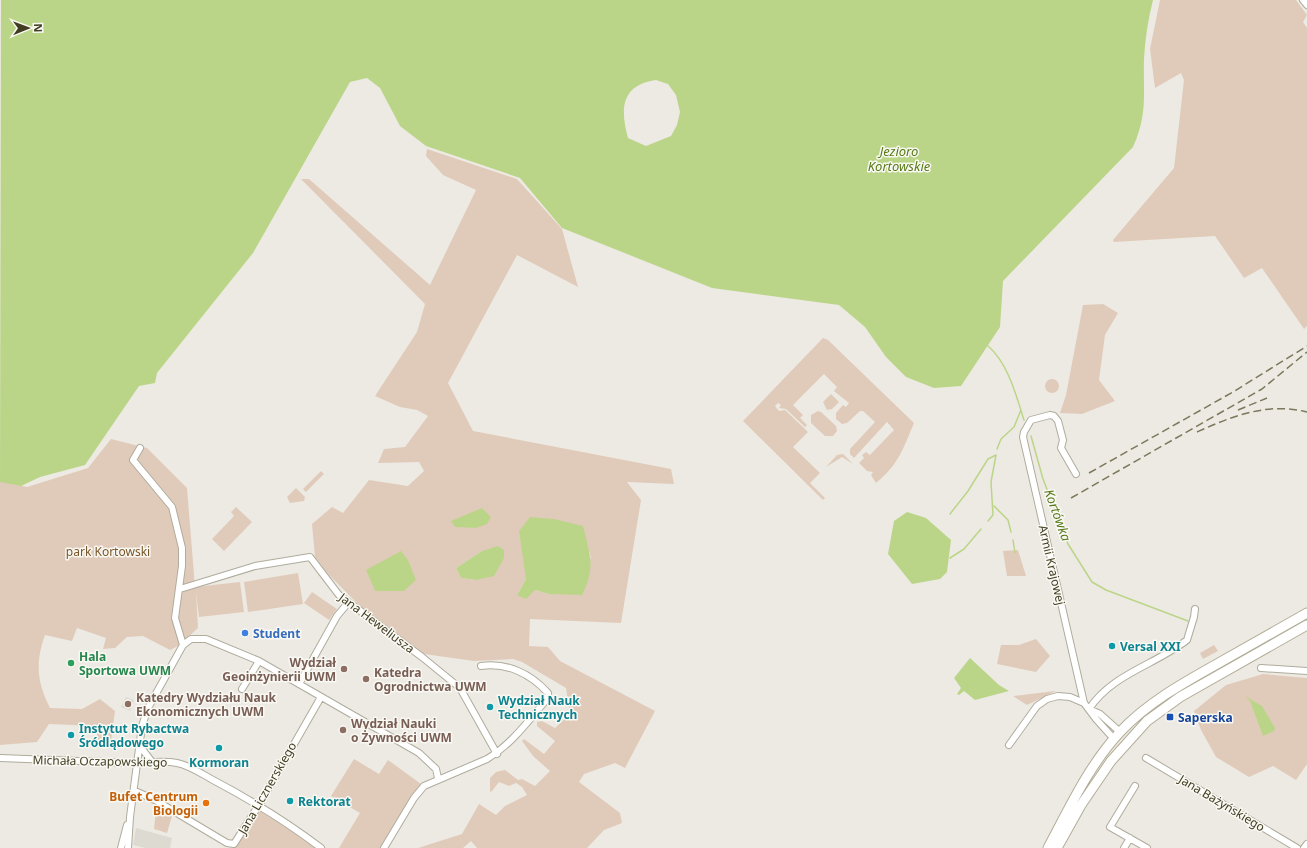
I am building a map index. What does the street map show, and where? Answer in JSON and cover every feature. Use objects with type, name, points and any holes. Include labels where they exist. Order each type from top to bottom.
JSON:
[{"type":"main road","points":[[1048,848],[1083,784],[1117,736],[1151,704],[1194,677],[1307,613]]},
{"type":"main road","points":[[1057,848],[1094,784],[1125,743],[1147,721],[1176,700],[1307,625]]},
{"type":"main road","points":[[1117,736],[1125,743]]},
{"type":"street","points":[[1303,0],[1307,5]]},
{"type":"street","name":"Armii Krajowej","points":[[1076,474],[1061,448],[1063,440],[1058,420],[1054,416],[1050,415],[1031,420],[1024,432],[1024,437],[1084,702]]},
{"type":"street","points":[[140,448],[133,460],[172,507],[182,548],[180,589],[175,618],[183,645]]},
{"type":"street","name":"Jana Heweliusza","points":[[180,589],[255,566],[310,557],[338,595],[422,657],[460,688],[497,754]]},
{"type":"street","points":[[299,684],[337,616],[348,603]]},
{"type":"street","points":[[1089,709],[1097,698],[1115,682],[1187,640],[1194,617],[1194,609]]},
{"type":"street","points":[[121,848],[130,817],[135,791],[142,726],[148,708],[183,645],[191,639],[206,639],[259,661],[419,753],[436,769],[438,778]]},
{"type":"street","points":[[242,689],[259,661]]},
{"type":"street","points":[[386,847],[414,798],[424,786],[438,778],[488,759],[497,754],[510,743],[551,695],[521,671],[490,665],[481,666]]},
{"type":"street","points":[[1261,668],[1307,671]]},
{"type":"street","points":[[1009,745],[1034,710],[1044,701],[1061,696],[1084,702],[1096,719],[1117,736]]},
{"type":"street","name":"Jana Licznerskiego","points":[[135,791],[155,800],[228,843],[234,844],[321,697]]},
{"type":"street","points":[[1089,709],[1100,714],[1117,736]]},
{"type":"street","points":[[140,746],[152,762]]},
{"type":"street","name":"Michała Oczapowskiego","points":[[0,758],[177,763],[186,766],[258,805],[290,824],[321,848]]},
{"type":"street","name":"Jana Bażyńskiego","points":[[1146,758],[1297,848]]},
{"type":"street","points":[[1135,786],[1110,827],[1147,848]]},
{"type":"street","points":[[128,848],[130,817]]},
{"type":"street","points":[[1124,848],[1130,838]]},
{"type":"street","points":[[1304,848],[1307,844]]},
{"type":"shaded area","name":"Katedry Wydziału Nauk Ekonomicznych UWM","points":[[126,697],[134,700],[130,711],[121,707]]},
{"type":"shaded area","points":[[136,828],[172,838],[170,848],[145,848],[133,845]]},
{"type":"green space","points":[[1160,0],[1296,0],[1307,15],[1303,22],[1307,28],[1307,326],[1304,329],[1262,268],[1244,278],[1215,236],[1114,242],[1113,240],[1174,168],[1184,80],[1181,73],[1155,88],[1150,49]]},
{"type":"green space","points":[[427,149],[517,179],[562,229],[578,287],[517,255],[448,383],[473,431],[671,469],[674,484],[627,482],[641,500],[621,623],[530,619],[529,646],[548,647],[560,661],[655,711],[625,768],[615,763],[584,774],[579,782],[620,813],[622,823],[604,830],[587,848],[477,848],[471,841],[463,848],[418,848],[462,834],[479,804],[496,815],[505,806],[527,795],[522,787],[516,783],[509,786],[499,782],[490,792],[490,778],[496,772],[505,770],[518,780],[522,779],[535,786],[550,771],[533,756],[522,741],[524,739],[544,754],[555,741],[537,726],[537,722],[542,721],[555,728],[570,714],[566,688],[522,662],[513,659],[474,661],[424,654],[371,617],[328,574],[315,557],[312,524],[332,507],[343,513],[369,480],[408,486],[424,471],[419,462],[378,463],[384,449],[405,447],[428,416],[417,410],[400,407],[375,396],[417,332],[425,304],[301,179],[309,179],[430,285],[476,190],[443,175],[426,156]],"holes":[[[587,543],[591,558],[549,594],[535,590],[517,595],[526,579]],[[482,551],[476,580],[461,578],[456,568]]]},
{"type":"green space","points":[[1103,304],[1118,313],[1105,335],[1099,380],[1115,401],[1082,414],[1060,413],[1066,395],[1083,305]]},
{"type":"green space","points":[[823,338],[828,340],[914,423],[900,456],[884,476],[876,483],[871,475],[873,472],[867,471],[859,463],[864,458],[862,455],[866,452],[870,455],[894,430],[887,422],[854,458],[850,454],[850,449],[875,422],[863,411],[860,411],[847,423],[842,424],[836,419],[836,413],[843,405],[846,407],[849,403],[834,391],[837,387],[824,374],[793,405],[803,415],[800,418],[807,425],[805,427],[786,409],[779,408],[781,405],[778,403],[775,406],[779,411],[785,410],[808,432],[793,447],[820,473],[810,483],[825,498],[823,500],[743,421]]},
{"type":"green space","points":[[1052,379],[1057,381],[1059,386],[1057,391],[1052,393],[1047,391],[1045,386],[1047,381]]},
{"type":"green space","points":[[831,394],[839,402],[832,409],[827,410],[823,402]]},
{"type":"green space","points":[[818,411],[836,426],[837,431],[833,436],[825,436],[811,423],[811,415]]},
{"type":"green space","name":"park Kortowski","points":[[111,439],[147,448],[187,488],[195,587],[240,582],[244,612],[199,617],[196,593],[198,628],[178,646],[170,650],[143,636],[127,637],[115,648],[103,649],[106,638],[77,628],[72,641],[45,635],[40,655],[39,672],[42,690],[50,708],[82,709],[100,699],[115,711],[110,749],[97,744],[97,726],[49,724],[37,742],[0,745],[0,481],[27,487],[88,468]]},
{"type":"green space","points":[[843,454],[853,464],[842,457],[826,467],[837,455]]},
{"type":"green space","points":[[321,471],[324,474],[306,492],[303,489]]},
{"type":"green space","points":[[296,488],[305,497],[304,501],[290,503],[287,497]]},
{"type":"green space","points":[[236,507],[252,522],[224,551],[212,539],[234,516],[231,512]]},
{"type":"green space","points":[[1018,550],[1026,576],[1007,576],[1003,551]]},
{"type":"green space","points":[[298,573],[303,604],[248,612],[244,582]]},
{"type":"green space","points":[[312,592],[337,609],[329,620],[304,603]]},
{"type":"green space","points":[[1036,639],[1050,656],[1036,672],[997,664],[1001,645],[1019,645]]},
{"type":"green space","points":[[1214,645],[1218,651],[1203,659],[1200,653]]},
{"type":"green space","points":[[1263,674],[1307,678],[1307,764],[1296,780],[1273,766],[1249,777],[1216,757],[1201,730],[1194,711],[1226,685]]},
{"type":"green space","points":[[1056,691],[1027,705],[1013,696]]},
{"type":"green space","points":[[354,759],[379,774],[388,760],[421,784],[380,848],[339,848],[360,813],[331,796]]},
{"type":"green space","points":[[156,810],[172,816],[167,833],[154,829]]},
{"type":"green space","points":[[260,811],[320,848],[235,848]]},
{"type":"water","name":"Jezioro Kortowskie","points":[[1,0],[1153,0],[1145,44],[1143,113],[1138,135],[1133,147],[1003,281],[1000,327],[961,386],[934,388],[906,377],[886,357],[865,327],[839,305],[712,288],[562,228],[520,178],[426,146],[400,126],[380,88],[367,78],[350,82],[253,253],[157,373],[155,383],[139,386],[85,465],[40,477],[21,486],[0,482]],"holes":[[[656,80],[668,84],[676,95],[680,112],[677,125],[671,136],[646,146],[628,138],[625,127],[624,108],[630,93],[636,87]]]},
{"type":"water","points":[[482,508],[491,517],[487,524],[476,528],[455,527],[451,521]]},
{"type":"water","points":[[907,512],[926,518],[951,540],[947,572],[940,579],[912,584],[888,554],[894,521]]},
{"type":"water","points":[[530,517],[554,519],[583,526],[589,553],[590,569],[589,577],[582,595],[549,594],[535,590],[526,599],[517,595],[526,579],[519,531]]},
{"type":"water","points":[[498,546],[504,550],[504,558],[494,576],[476,580],[461,578],[456,568],[482,551]]},
{"type":"water","points":[[401,551],[408,560],[416,580],[404,591],[375,591],[366,570]]},
{"type":"water","points":[[970,658],[999,685],[1009,691],[975,700],[964,691],[959,695],[957,694],[961,688],[954,678]]},
{"type":"water","points":[[1245,696],[1262,706],[1275,728],[1274,731],[1263,736],[1250,701]]},
{"type":"waterway","name":"Kortówka","points":[[988,346],[995,353],[1006,370],[1024,420]]},
{"type":"waterway","points":[[997,449],[1001,439],[1014,427],[1021,410]]},
{"type":"waterway","name":"Kortówka","points":[[1031,436],[1043,479],[1068,544],[1092,582],[1106,590],[1188,621]]},
{"type":"waterway","points":[[950,514],[968,491],[988,459],[996,455]]},
{"type":"waterway","points":[[988,521],[993,515],[991,482],[996,455]]},
{"type":"waterway","points":[[994,506],[1008,520],[1011,532]]},
{"type":"waterway","points":[[950,558],[964,549],[981,529]]},
{"type":"waterway","points":[[1013,540],[1015,553]]},
{"type":"railway","points":[[1089,473],[1233,392],[1307,346]]},
{"type":"railway","points":[[1071,498],[1262,389],[1307,352]]},
{"type":"railway","points":[[1238,410],[1267,398]]},
{"type":"railway","points":[[1197,432],[1250,412],[1278,409],[1293,409],[1307,412]]},
{"type":"place","name":"Student","points":[[245,633]]},
{"type":"place","name":"Versal XXI","points":[[1112,646]]},
{"type":"place","name":"Hala Sportowa UWM","points":[[71,663]]},
{"type":"place","name":"Wydział Geoinżynierii UWM","points":[[344,669]]},
{"type":"place","name":"Katedra Ogrodnictwa UWM","points":[[366,679]]},
{"type":"place","name":"Katedry Wydziału Nauk Ekonomicznych UWM","points":[[128,704]]},
{"type":"place","name":"Wydział Nauk Technicznych","points":[[490,707]]},
{"type":"place","name":"Saperska","points":[[1170,717]]},
{"type":"place","name":"Wydział Nauki o Żywności UWM","points":[[343,730]]},
{"type":"place","name":"Instytut Rybactwa Śródlądowego","points":[[71,735]]},
{"type":"place","name":"Kormoran","points":[[219,748]]},
{"type":"place","name":"Rektorat","points":[[290,801]]},
{"type":"place","name":"Bufet Centrum Biologii","points":[[206,803]]}]
